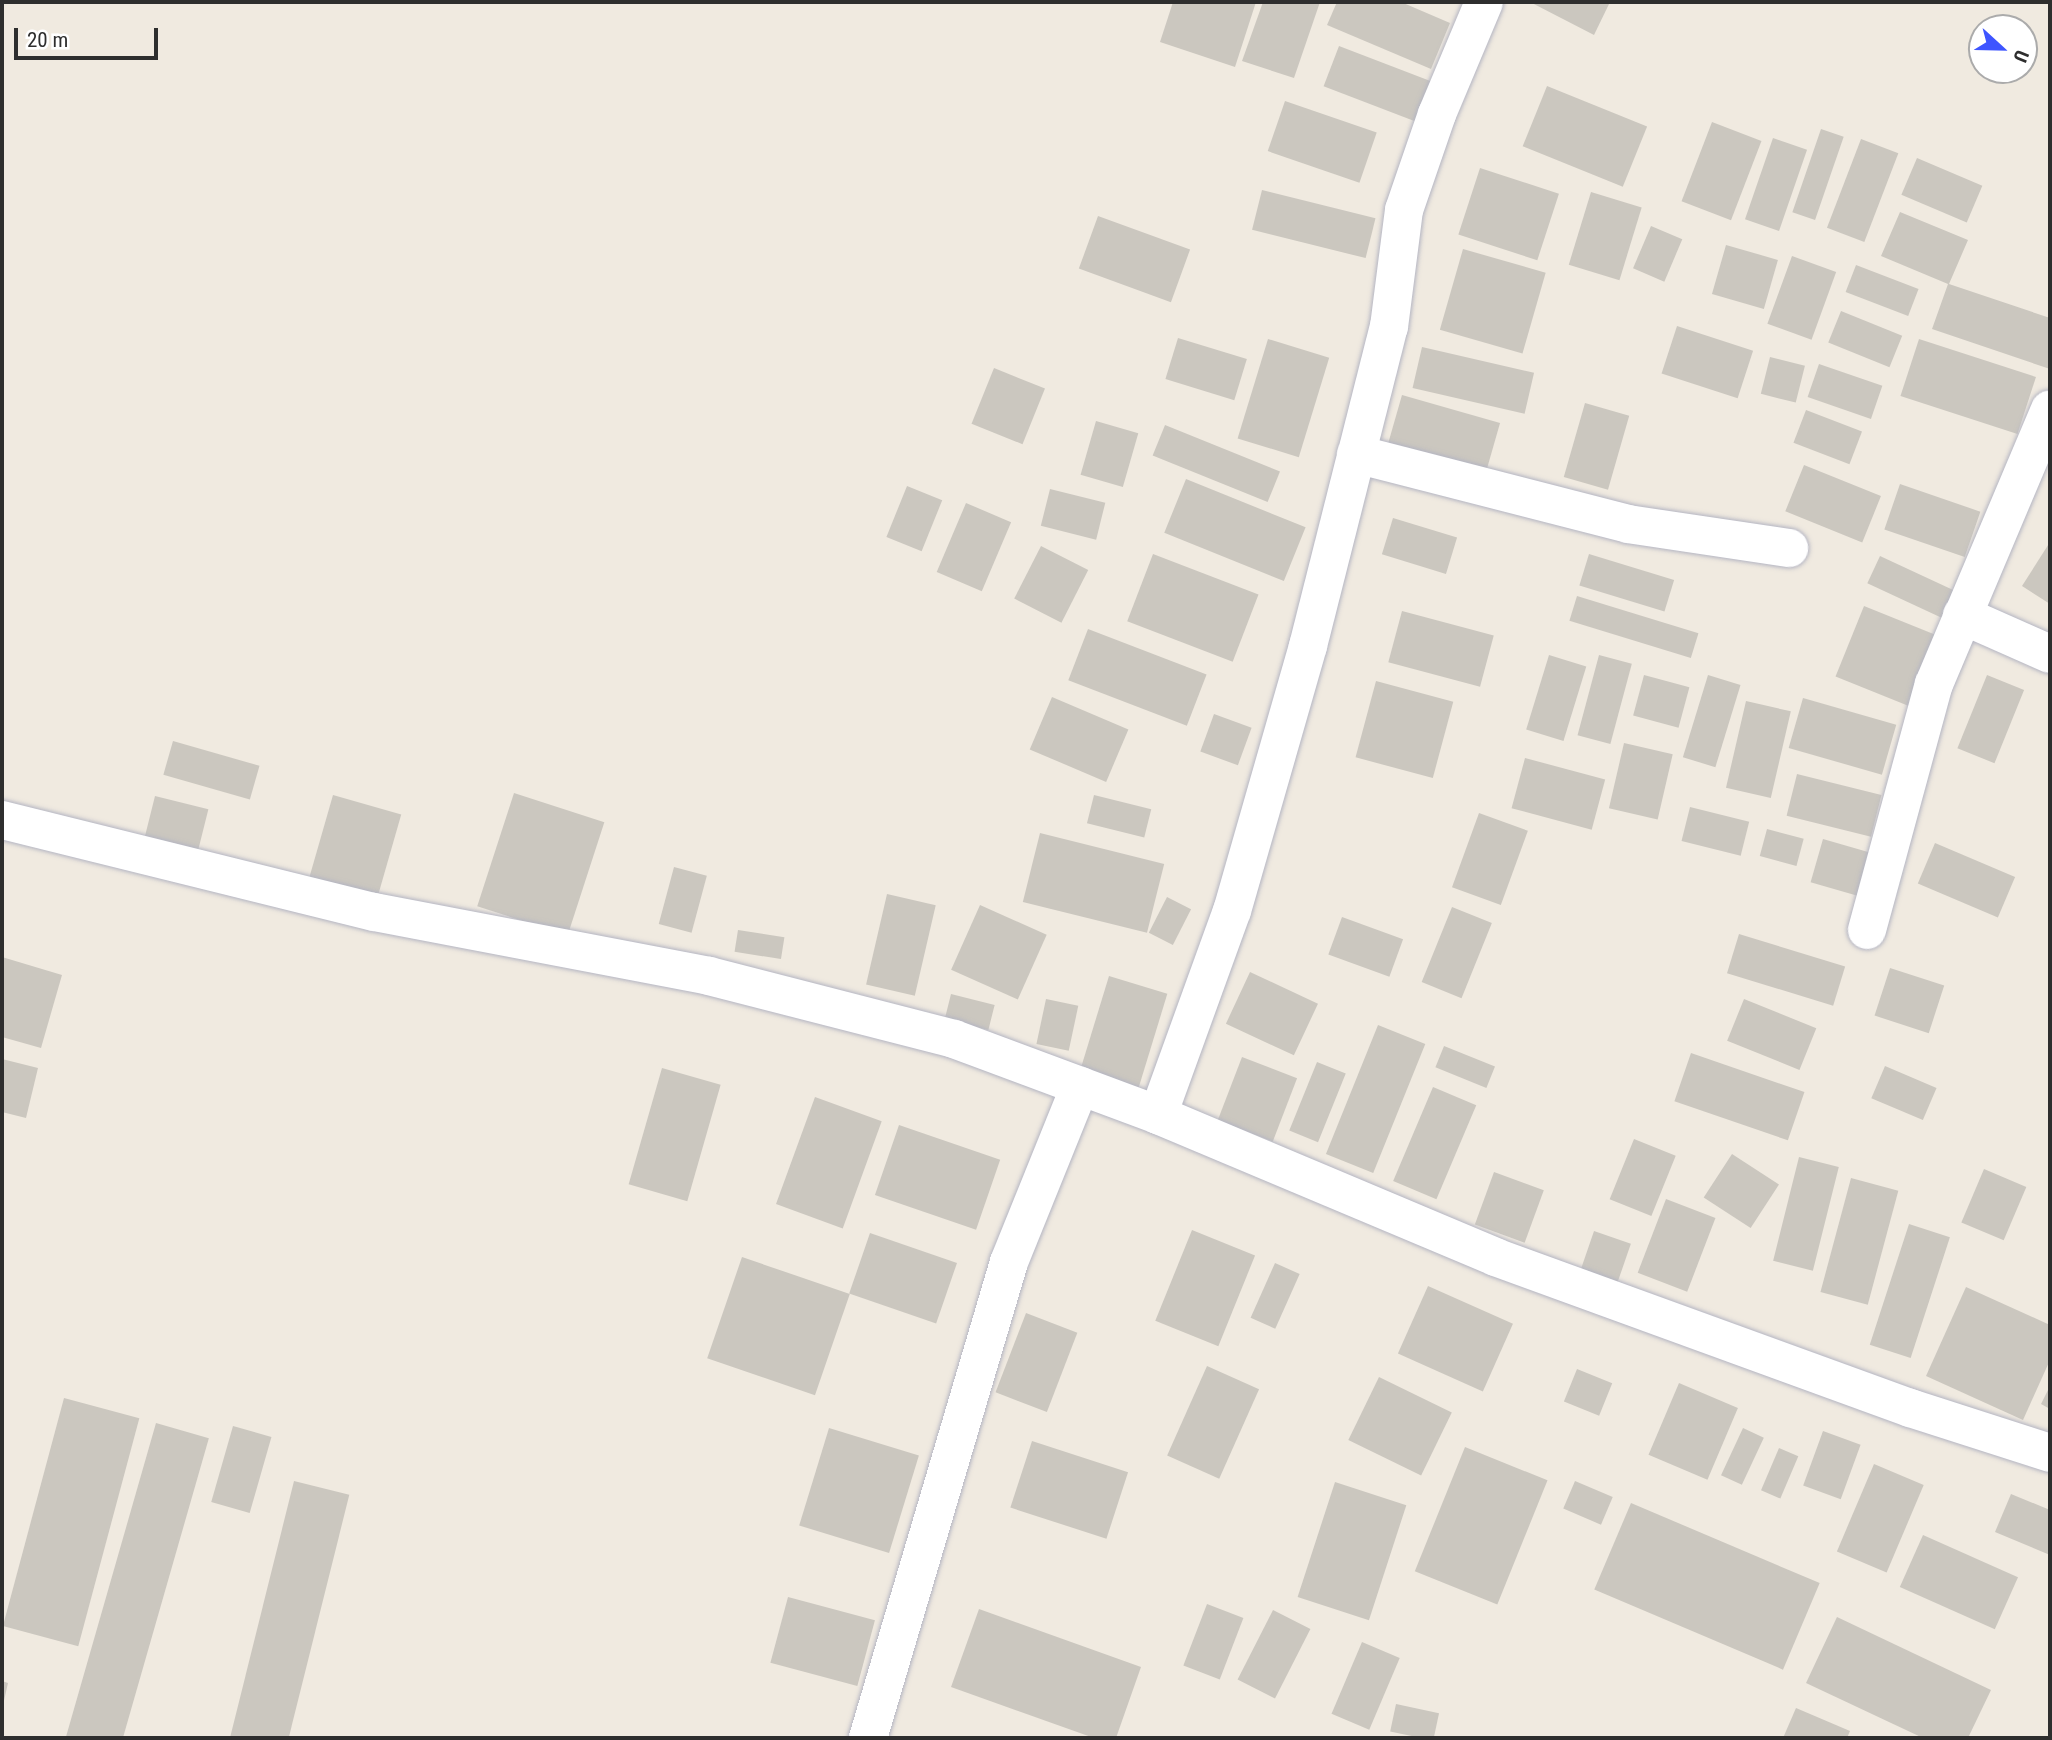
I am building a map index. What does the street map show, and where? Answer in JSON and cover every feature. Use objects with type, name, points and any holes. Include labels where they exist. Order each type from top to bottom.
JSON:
[{"type":"street","points":[[1158,1115],[1232,911],[1308,646],[1389,327],[1404,211],[1437,114],[1484,2]]},
{"type":"street","points":[[1867,930],[1917,738],[1962,615],[2050,409]]},
{"type":"street","points":[[1356,454],[1628,524],[1789,548]]},
{"type":"street","points":[[1962,615],[2050,654]]},
{"type":"street","points":[[2,820],[374,912],[709,976],[954,1040],[1158,1115],[1495,1256],[1910,1408],[2050,1454]]},
{"type":"street","points":[[868,1738],[1009,1262],[1080,1086]]},
{"type":"building","points":[[1173,2],[1256,2],[1235,67],[1160,42]]},
{"type":"building","points":[[1263,2],[1320,2],[1294,78],[1242,61]]},
{"type":"building","points":[[1337,2],[1401,2],[1450,23],[1431,69],[1327,25]]},
{"type":"building","points":[[1530,2],[1610,2],[1594,35]]},
{"type":"building","points":[[1339,46],[1434,83],[1419,123],[1324,86]]},
{"type":"building","points":[[1547,86],[1647,126],[1623,187],[1523,146]]},
{"type":"building","points":[[1285,101],[1377,133],[1359,183],[1268,151]]},
{"type":"building","points":[[1712,122],[1761,141],[1731,220],[1682,201]]},
{"type":"building","points":[[1821,129],[1844,137],[1815,220],[1792,212]]},
{"type":"building","points":[[1773,138],[1807,150],[1779,231],[1745,219]]},
{"type":"building","points":[[1861,139],[1898,153],[1864,242],[1827,228]]},
{"type":"building","points":[[1917,158],[1982,186],[1967,223],[1901,195]]},
{"type":"building","points":[[1480,168],[1559,194],[1537,260],[1458,235]]},
{"type":"building","points":[[1262,190],[1376,218],[1366,258],[1252,230]]},
{"type":"building","points":[[1591,192],[1642,207],[1619,280],[1569,265]]},
{"type":"building","points":[[1900,212],[1968,240],[1949,284],[2050,318],[2050,369],[1932,329],[1948,284],[1881,256]]},
{"type":"building","points":[[1098,216],[1190,250],[1171,302],[1079,269]]},
{"type":"building","points":[[1651,226],[1682,239],[1664,282],[1633,268]]},
{"type":"building","points":[[1726,245],[1778,260],[1764,309],[1712,294]]},
{"type":"building","points":[[1463,249],[1546,273],[1523,353],[1440,330]]},
{"type":"building","points":[[1792,256],[1836,272],[1812,340],[1767,324]]},
{"type":"building","points":[[1856,265],[1919,289],[1908,316],[1846,292]]},
{"type":"building","points":[[1841,311],[1902,336],[1889,367],[1828,343]]},
{"type":"building","points":[[1677,326],[1753,351],[1738,398],[1662,374]]},
{"type":"building","points":[[1178,338],[1247,359],[1234,400],[1165,379]]},
{"type":"building","points":[[1268,339],[1329,358],[1299,457],[1238,438]]},
{"type":"building","points":[[1919,339],[2036,377],[2017,434],[1900,396]]},
{"type":"building","points":[[1422,347],[1534,373],[1525,414],[1413,388]]},
{"type":"building","points":[[1770,357],[1805,366],[1796,403],[1761,394]]},
{"type":"building","points":[[1819,364],[1882,386],[1871,419],[1808,397]]},
{"type":"building","points":[[994,368],[1045,389],[1023,444],[972,424]]},
{"type":"building","points":[[1402,395],[1500,423],[1484,481],[1385,453]]},
{"type":"building","points":[[1585,403],[1629,416],[1608,490],[1564,477]]},
{"type":"building","points":[[1806,410],[1862,432],[1849,464],[1793,443]]},
{"type":"building","points":[[1096,421],[1138,433],[1123,487],[1081,475]]},
{"type":"building","points":[[1165,425],[1280,471],[1268,502],[1153,456]]},
{"type":"building","points":[[1804,465],[1881,496],[1862,542],[1785,511]]},
{"type":"building","points":[[1186,479],[1306,527],[1284,581],[1164,533]]},
{"type":"building","points":[[1900,484],[1980,512],[1965,557],[1884,529]]},
{"type":"building","points":[[907,486],[942,500],[922,551],[886,537]]},
{"type":"building","points":[[1050,489],[1105,503],[1096,540],[1041,526]]},
{"type":"building","points":[[966,503],[1011,522],[982,591],[937,572]]},
{"type":"building","points":[[1393,518],[1457,538],[1446,574],[1382,554]]},
{"type":"building","points":[[2050,542],[2050,604],[2022,586]]},
{"type":"building","points":[[1041,546],[1088,570],[1061,623],[1014,599]]},
{"type":"building","points":[[1153,554],[1258,594],[1233,662],[1127,621]]},
{"type":"building","points":[[1589,554],[1674,580],[1664,612],[1579,586]]},
{"type":"building","points":[[1880,556],[1961,594],[1948,621],[1867,583]]},
{"type":"building","points":[[1577,596],[1698,633],[1691,658],[1569,621]]},
{"type":"building","points":[[1864,606],[1945,639],[1916,709],[1836,676]]},
{"type":"building","points":[[1402,611],[1494,636],[1480,687],[1388,662]]},
{"type":"building","points":[[1088,629],[1207,675],[1187,726],[1068,680]]},
{"type":"building","points":[[1549,655],[1586,666],[1563,741],[1526,730]]},
{"type":"building","points":[[1599,655],[1632,664],[1610,744],[1578,735]]},
{"type":"building","points":[[1644,675],[1689,687],[1679,728],[1633,716]]},
{"type":"building","points":[[1708,675],[1741,685],[1715,767],[1683,757]]},
{"type":"building","points":[[1987,675],[2024,690],[1994,763],[1957,748]]},
{"type":"building","points":[[1376,681],[1453,702],[1433,778],[1356,757]]},
{"type":"building","points":[[1052,697],[1128,729],[1106,782],[1030,749]]},
{"type":"building","points":[[1803,698],[1896,725],[1882,775],[1789,748]]},
{"type":"building","points":[[1746,701],[1791,711],[1771,798],[1726,788]]},
{"type":"building","points":[[1214,714],[1252,728],[1238,765],[1200,752]]},
{"type":"building","points":[[173,741],[260,766],[250,799],[163,775]]},
{"type":"building","points":[[1624,743],[1673,754],[1658,820],[1609,808]]},
{"type":"building","points":[[1525,758],[1605,779],[1592,830],[1512,808]]},
{"type":"building","points":[[1797,774],[1881,795],[1871,837],[1787,816]]},
{"type":"building","points":[[514,793],[604,822],[568,936],[477,906]]},
{"type":"building","points":[[333,795],[401,815],[377,900],[308,881]]},
{"type":"building","points":[[1094,795],[1151,809],[1144,837],[1087,823]]},
{"type":"building","points":[[155,796],[208,809],[195,865],[141,851]]},
{"type":"building","points":[[1690,807],[1749,822],[1741,856],[1682,841]]},
{"type":"building","points":[[1479,813],[1528,831],[1501,905],[1452,887]]},
{"type":"building","points":[[1767,829],[1804,839],[1796,866],[1760,856]]},
{"type":"building","points":[[1040,833],[1164,864],[1147,933],[1023,902]]},
{"type":"building","points":[[1823,839],[1876,854],[1863,897],[1811,882]]},
{"type":"building","points":[[1935,843],[2015,877],[1998,917],[1918,884]]},
{"type":"building","points":[[674,867],[707,876],[692,933],[659,924]]},
{"type":"building","points":[[887,894],[936,905],[915,996],[866,985]]},
{"type":"building","points":[[1167,897],[1191,909],[1173,945],[1149,933]]},
{"type":"building","points":[[980,905],[1047,935],[1018,1000],[951,970]]},
{"type":"building","points":[[1452,907],[1492,923],[1462,998],[1422,982]]},
{"type":"building","points":[[1342,917],[1403,939],[1389,977],[1328,955]]},
{"type":"building","points":[[738,930],[784,937],[781,959],[735,952]]},
{"type":"building","points":[[1739,934],[1845,966],[1833,1006],[1727,973]]},
{"type":"building","points":[[2,957],[62,975],[41,1048],[2,1037]]},
{"type":"building","points":[[1890,968],[1944,986],[1929,1033],[1875,1016]]},
{"type":"building","points":[[1250,972],[1318,1004],[1294,1055],[1226,1024]]},
{"type":"building","points":[[1109,976],[1167,994],[1138,1089],[1080,1071]]},
{"type":"building","points":[[951,994],[995,1005],[988,1030],[945,1019]]},
{"type":"building","points":[[1046,999],[1078,1006],[1069,1051],[1036,1044]]},
{"type":"building","points":[[1744,999],[1816,1028],[1799,1070],[1727,1041]]},
{"type":"building","points":[[1378,1025],[1425,1044],[1373,1173],[1326,1154]]},
{"type":"building","points":[[1444,1046],[1495,1067],[1486,1088],[1435,1067]]},
{"type":"building","points":[[1691,1053],[1804,1092],[1788,1140],[1674,1101]]},
{"type":"building","points":[[1242,1057],[1297,1078],[1273,1142],[1218,1120]]},
{"type":"building","points":[[2,1059],[38,1068],[26,1118],[2,1112]]},
{"type":"building","points":[[1317,1062],[1346,1074],[1318,1142],[1289,1131]]},
{"type":"building","points":[[1885,1066],[1937,1088],[1923,1120],[1871,1098]]},
{"type":"building","points":[[662,1068],[721,1085],[687,1201],[629,1184]]},
{"type":"building","points":[[1433,1087],[1476,1105],[1436,1199],[1393,1181]]},
{"type":"building","points":[[815,1097],[882,1121],[843,1228],[776,1204]]},
{"type":"building","points":[[899,1125],[1000,1160],[976,1230],[875,1195]]},
{"type":"building","points":[[1634,1139],[1676,1156],[1651,1216],[1610,1199]]},
{"type":"building","points":[[1732,1154],[1779,1184],[1751,1228],[1704,1198]]},
{"type":"building","points":[[1799,1157],[1839,1167],[1813,1271],[1773,1261]]},
{"type":"building","points":[[1984,1169],[2026,1187],[2004,1240],[1961,1222]]},
{"type":"building","points":[[1494,1172],[1544,1190],[1525,1243],[1475,1225]]},
{"type":"building","points":[[1851,1178],[1898,1191],[1868,1305],[1820,1292]]},
{"type":"building","points":[[1666,1199],[1715,1218],[1687,1292],[1638,1273]]},
{"type":"building","points":[[1909,1224],[1950,1237],[1911,1358],[1870,1345]]},
{"type":"building","points":[[1192,1230],[1255,1255],[1218,1346],[1155,1321]]},
{"type":"building","points":[[1594,1231],[1631,1244],[1617,1284],[1580,1272]]},
{"type":"building","points":[[870,1233],[957,1263],[936,1323],[849,1294]]},
{"type":"building","points":[[742,1257],[850,1294],[815,1395],[707,1358]]},
{"type":"building","points":[[1275,1263],[1300,1274],[1275,1329],[1251,1318]]},
{"type":"building","points":[[1428,1286],[1513,1324],[1483,1391],[1398,1354]]},
{"type":"building","points":[[1966,1287],[2050,1325],[2050,1360],[2023,1420],[1926,1376]]},
{"type":"building","points":[[1026,1313],[1077,1333],[1047,1412],[996,1392]]},
{"type":"building","points":[[1207,1366],[1259,1389],[1219,1479],[1167,1456]]},
{"type":"building","points":[[1577,1369],[1612,1383],[1599,1416],[1564,1401]]},
{"type":"building","points":[[1379,1377],[1452,1413],[1421,1475],[1348,1440]]},
{"type":"building","points":[[1679,1383],[1738,1408],[1707,1480],[1649,1455]]},
{"type":"building","points":[[2050,1386],[2050,1409],[2041,1404]]},
{"type":"building","points":[[64,1398],[139,1418],[78,1646],[3,1626]]},
{"type":"building","points":[[156,1423],[209,1438],[123,1738],[66,1736]]},
{"type":"building","points":[[233,1426],[271,1437],[250,1513],[211,1502]]},
{"type":"building","points":[[829,1428],[919,1455],[889,1553],[799,1526]]},
{"type":"building","points":[[1743,1428],[1764,1438],[1742,1485],[1721,1475]]},
{"type":"building","points":[[1823,1431],[1861,1445],[1841,1499],[1803,1486]]},
{"type":"building","points":[[1032,1441],[1128,1472],[1106,1539],[1010,1508]]},
{"type":"building","points":[[1465,1447],[1548,1480],[1497,1605],[1415,1571]]},
{"type":"building","points":[[1779,1448],[1798,1456],[1780,1499],[1761,1490]]},
{"type":"building","points":[[1874,1464],[1924,1485],[1887,1573],[1837,1551]]},
{"type":"building","points":[[294,1481],[349,1495],[289,1738],[230,1738]]},
{"type":"building","points":[[1575,1481],[1613,1497],[1601,1525],[1563,1509]]},
{"type":"building","points":[[1335,1482],[1406,1505],[1369,1620],[1298,1597]]},
{"type":"building","points":[[2011,1494],[2050,1510],[2050,1555],[1995,1532]]},
{"type":"building","points":[[1631,1503],[1820,1583],[1783,1670],[1594,1590]]},
{"type":"building","points":[[1923,1535],[2018,1577],[1995,1629],[1900,1587]]},
{"type":"building","points":[[788,1597],[875,1620],[857,1686],[770,1663]]},
{"type":"building","points":[[1207,1604],[1243,1618],[1220,1680],[1183,1666]]},
{"type":"building","points":[[979,1609],[1141,1667],[1116,1738],[1094,1738],[951,1687]]},
{"type":"building","points":[[1273,1610],[1310,1629],[1275,1699],[1238,1679]]},
{"type":"building","points":[[1837,1617],[1991,1690],[1968,1738],[1923,1738],[1806,1683]]},
{"type":"building","points":[[1362,1642],[1400,1658],[1369,1730],[1332,1714]]},
{"type":"building","points":[[2,1681],[8,1683],[3,1705],[2,1705]]},
{"type":"building","points":[[1396,1704],[1439,1713],[1434,1738],[1390,1731]]},
{"type":"building","points":[[1796,1708],[1850,1731],[1847,1738],[1783,1738]]}]
